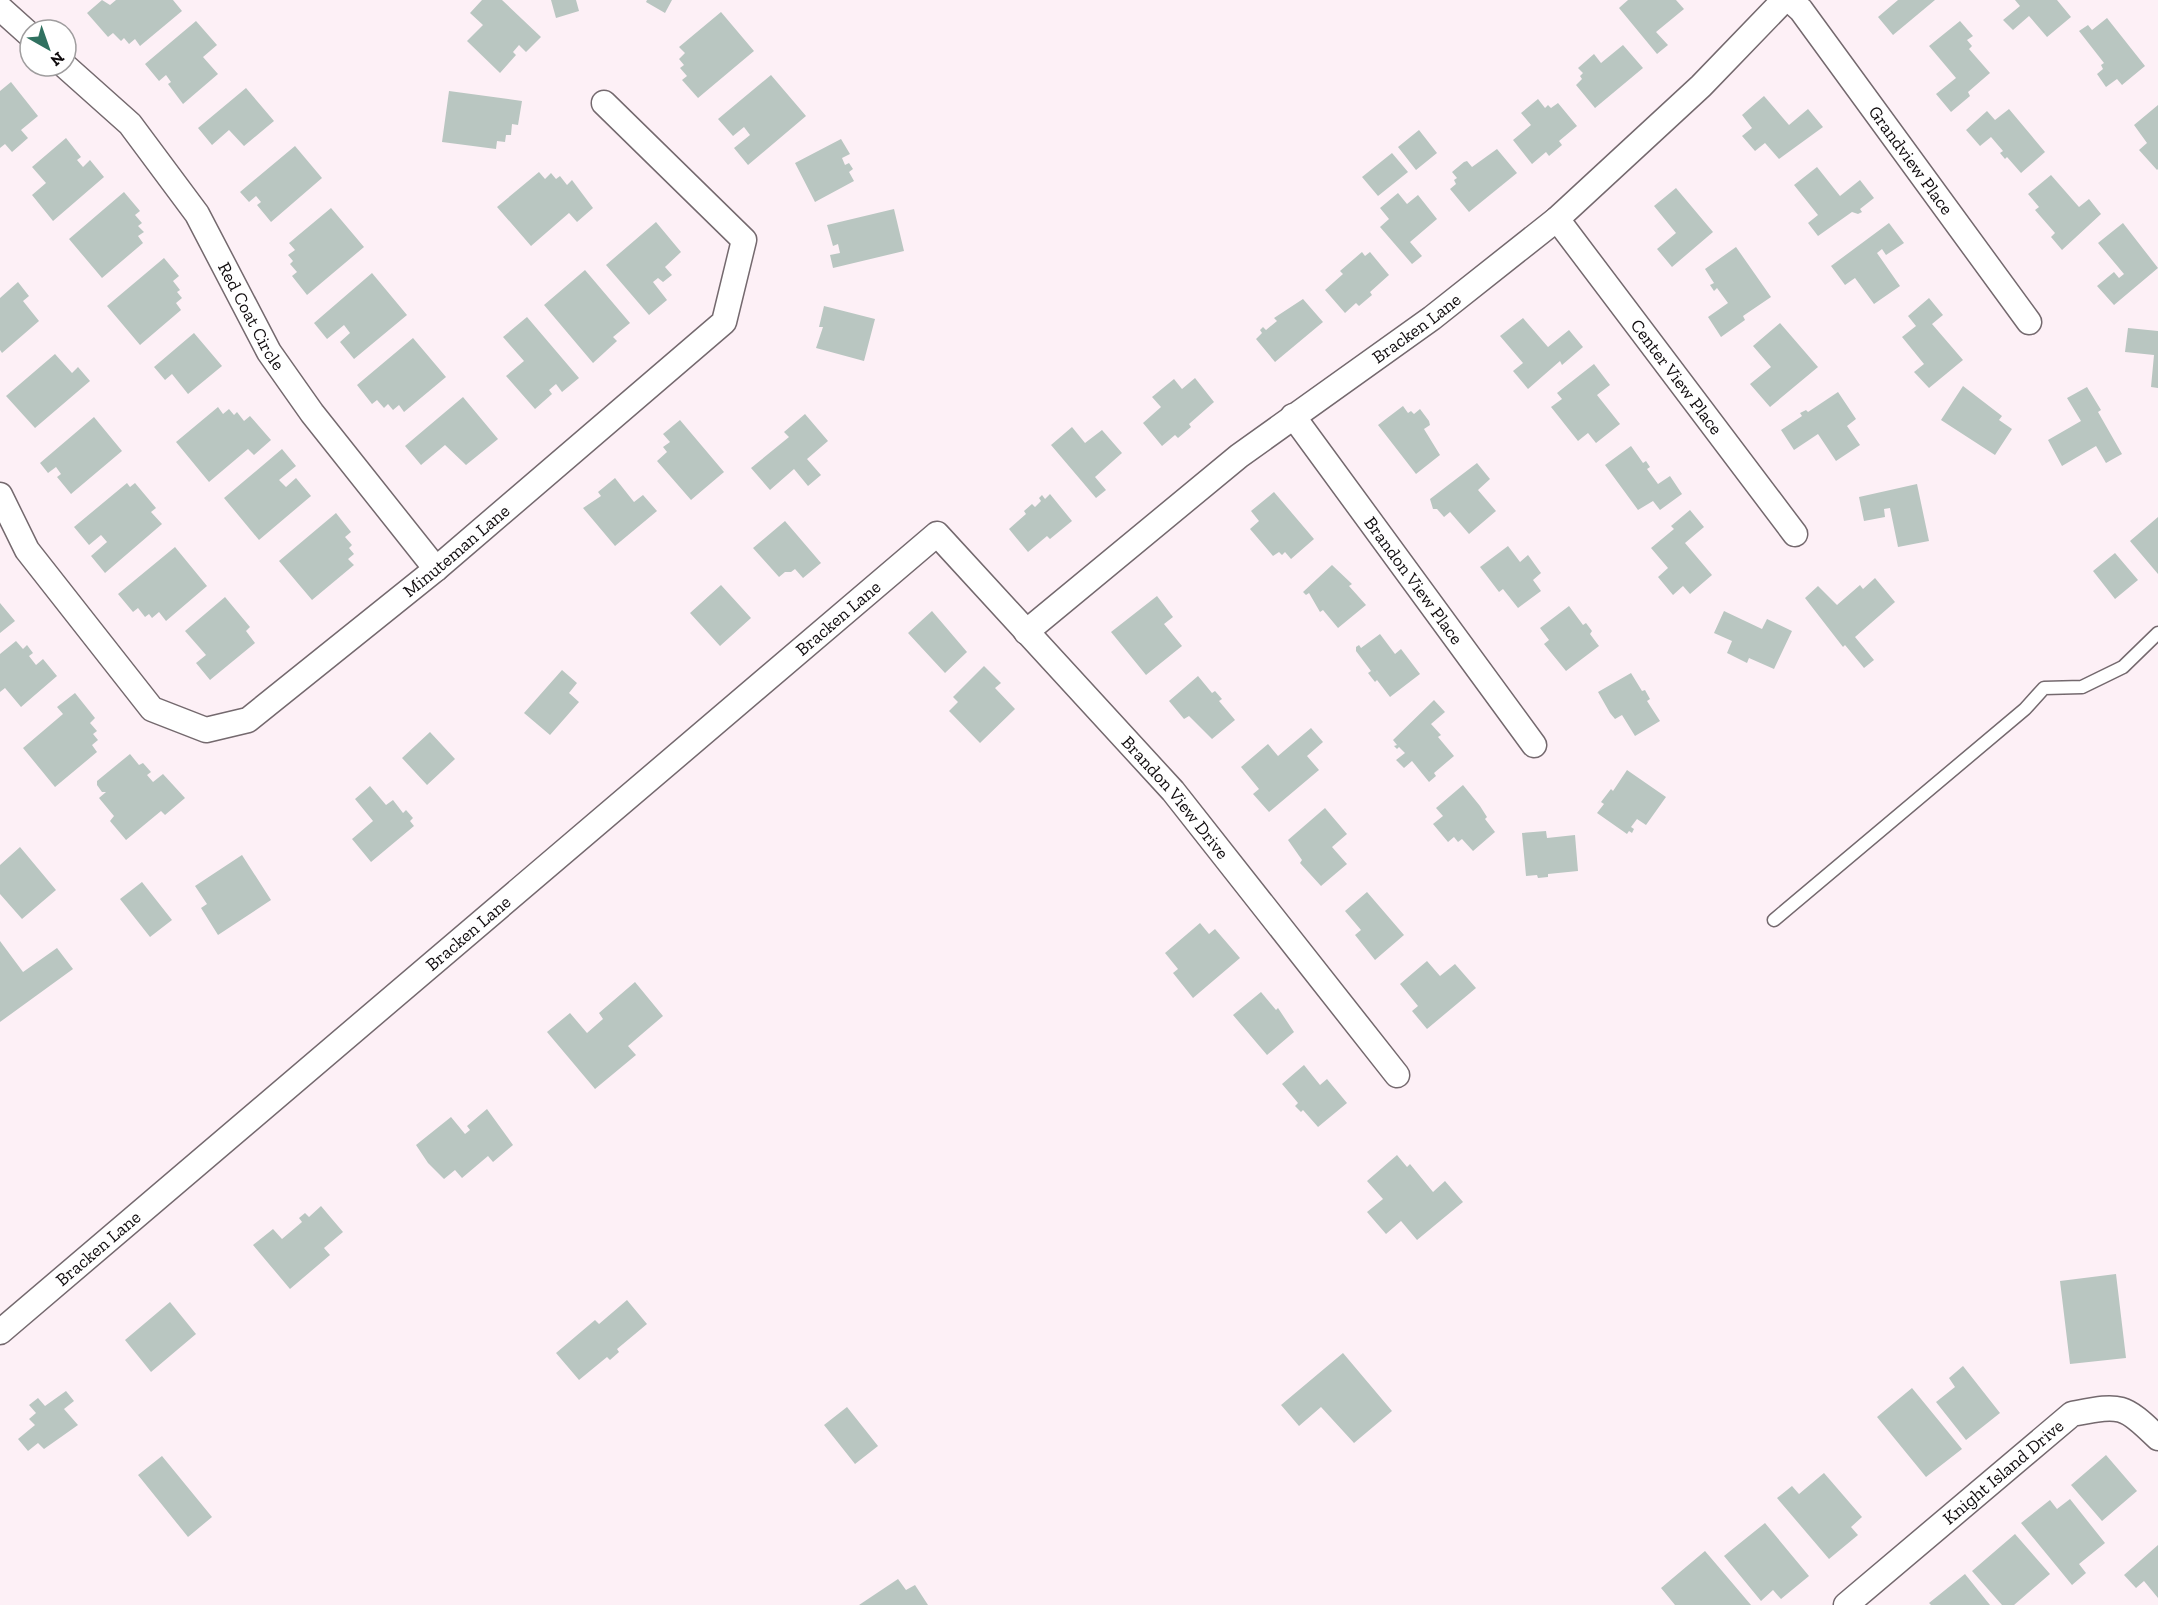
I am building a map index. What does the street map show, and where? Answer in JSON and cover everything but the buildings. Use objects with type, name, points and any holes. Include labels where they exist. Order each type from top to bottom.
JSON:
[{"type":"street","name":"Bracken Lane","points":[[1026,632],[1174,508],[1293,416],[1431,318],[1557,219],[1701,86],[1784,0]]},
{"type":"street","name":"Grandview Place","points":[[1790,0],[1801,10],[2029,322]]},
{"type":"street","points":[[0,8],[18,24]]},
{"type":"street","name":"Red Coat Circle","points":[[78,78],[130,124],[197,214],[269,352],[312,413],[436,569]]},
{"type":"street","name":"Minuteman Lane","points":[[0,495],[27,550],[152,708],[206,730],[248,720],[436,569],[724,322],[744,240],[604,104]]},
{"type":"street","name":"Center View Place","points":[[1557,219],[1795,534]]},
{"type":"street","name":"Brandon View Place","points":[[1293,416],[1534,744]]},
{"type":"street","name":"Bracken Lane","points":[[0,1332],[937,534]]},
{"type":"street","name":"Brandon View Drive","points":[[937,534],[1180,800],[1397,1075]]},
{"type":"street","name":"Knight Island Drive","points":[[1857,1602],[2072,1414],[2114,1406],[2137,1418],[2158,1438]]},
{"type":"lane","points":[[1774,920],[2025,709],[2044,688],[2082,687],[2123,667],[2158,633]]}]
